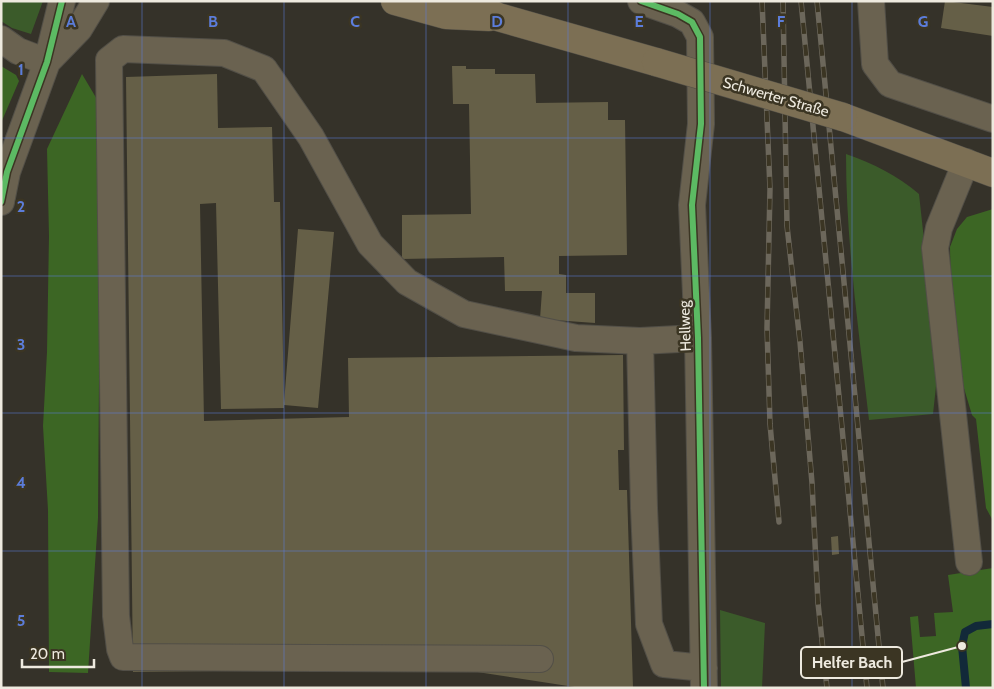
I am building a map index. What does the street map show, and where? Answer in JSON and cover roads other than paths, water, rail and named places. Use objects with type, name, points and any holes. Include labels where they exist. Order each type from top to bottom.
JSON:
[{"type":"main road","name":"Schwerter Straße","points":[[395,1],[446,15],[498,17]]},
{"type":"main road","name":"Schwerter Straße","points":[[464,1],[498,17],[843,117],[993,173]]},
{"type":"street","points":[[1,202],[7,172],[48,62],[62,1]]},
{"type":"street","points":[[48,62],[79,29],[96,1]]},
{"type":"street","name":"Hellweg","points":[[641,1],[678,14],[692,22],[700,36],[701,117],[692,205],[698,338],[704,678]]},
{"type":"street","points":[[871,1],[875,64],[890,84],[993,119]]},
{"type":"street","points":[[1,39],[18,51],[48,62]]},
{"type":"street","points":[[540,659],[123,657],[120,649],[116,616],[109,60],[123,49],[224,53],[264,69],[311,137],[370,244],[407,282],[464,314],[576,338],[640,341],[698,338]]},
{"type":"street","points":[[966,162],[939,228],[935,248],[969,562]]},
{"type":"street","points":[[640,341],[649,624],[664,664],[704,678]]},
{"type":"waterway","points":[[966,688],[962,646],[965,632],[976,626],[993,624]]},
{"type":"railway","points":[[762,1],[770,189],[767,328],[770,424],[779,522]]},
{"type":"railway","points":[[783,1],[787,226],[800,342],[812,483],[818,603],[827,688]]},
{"type":"railway","points":[[801,1],[867,688]]},
{"type":"railway","points":[[817,1],[883,688]]},
{"type":"place","name":"Helfer Bach","points":[[962,646]]}]
